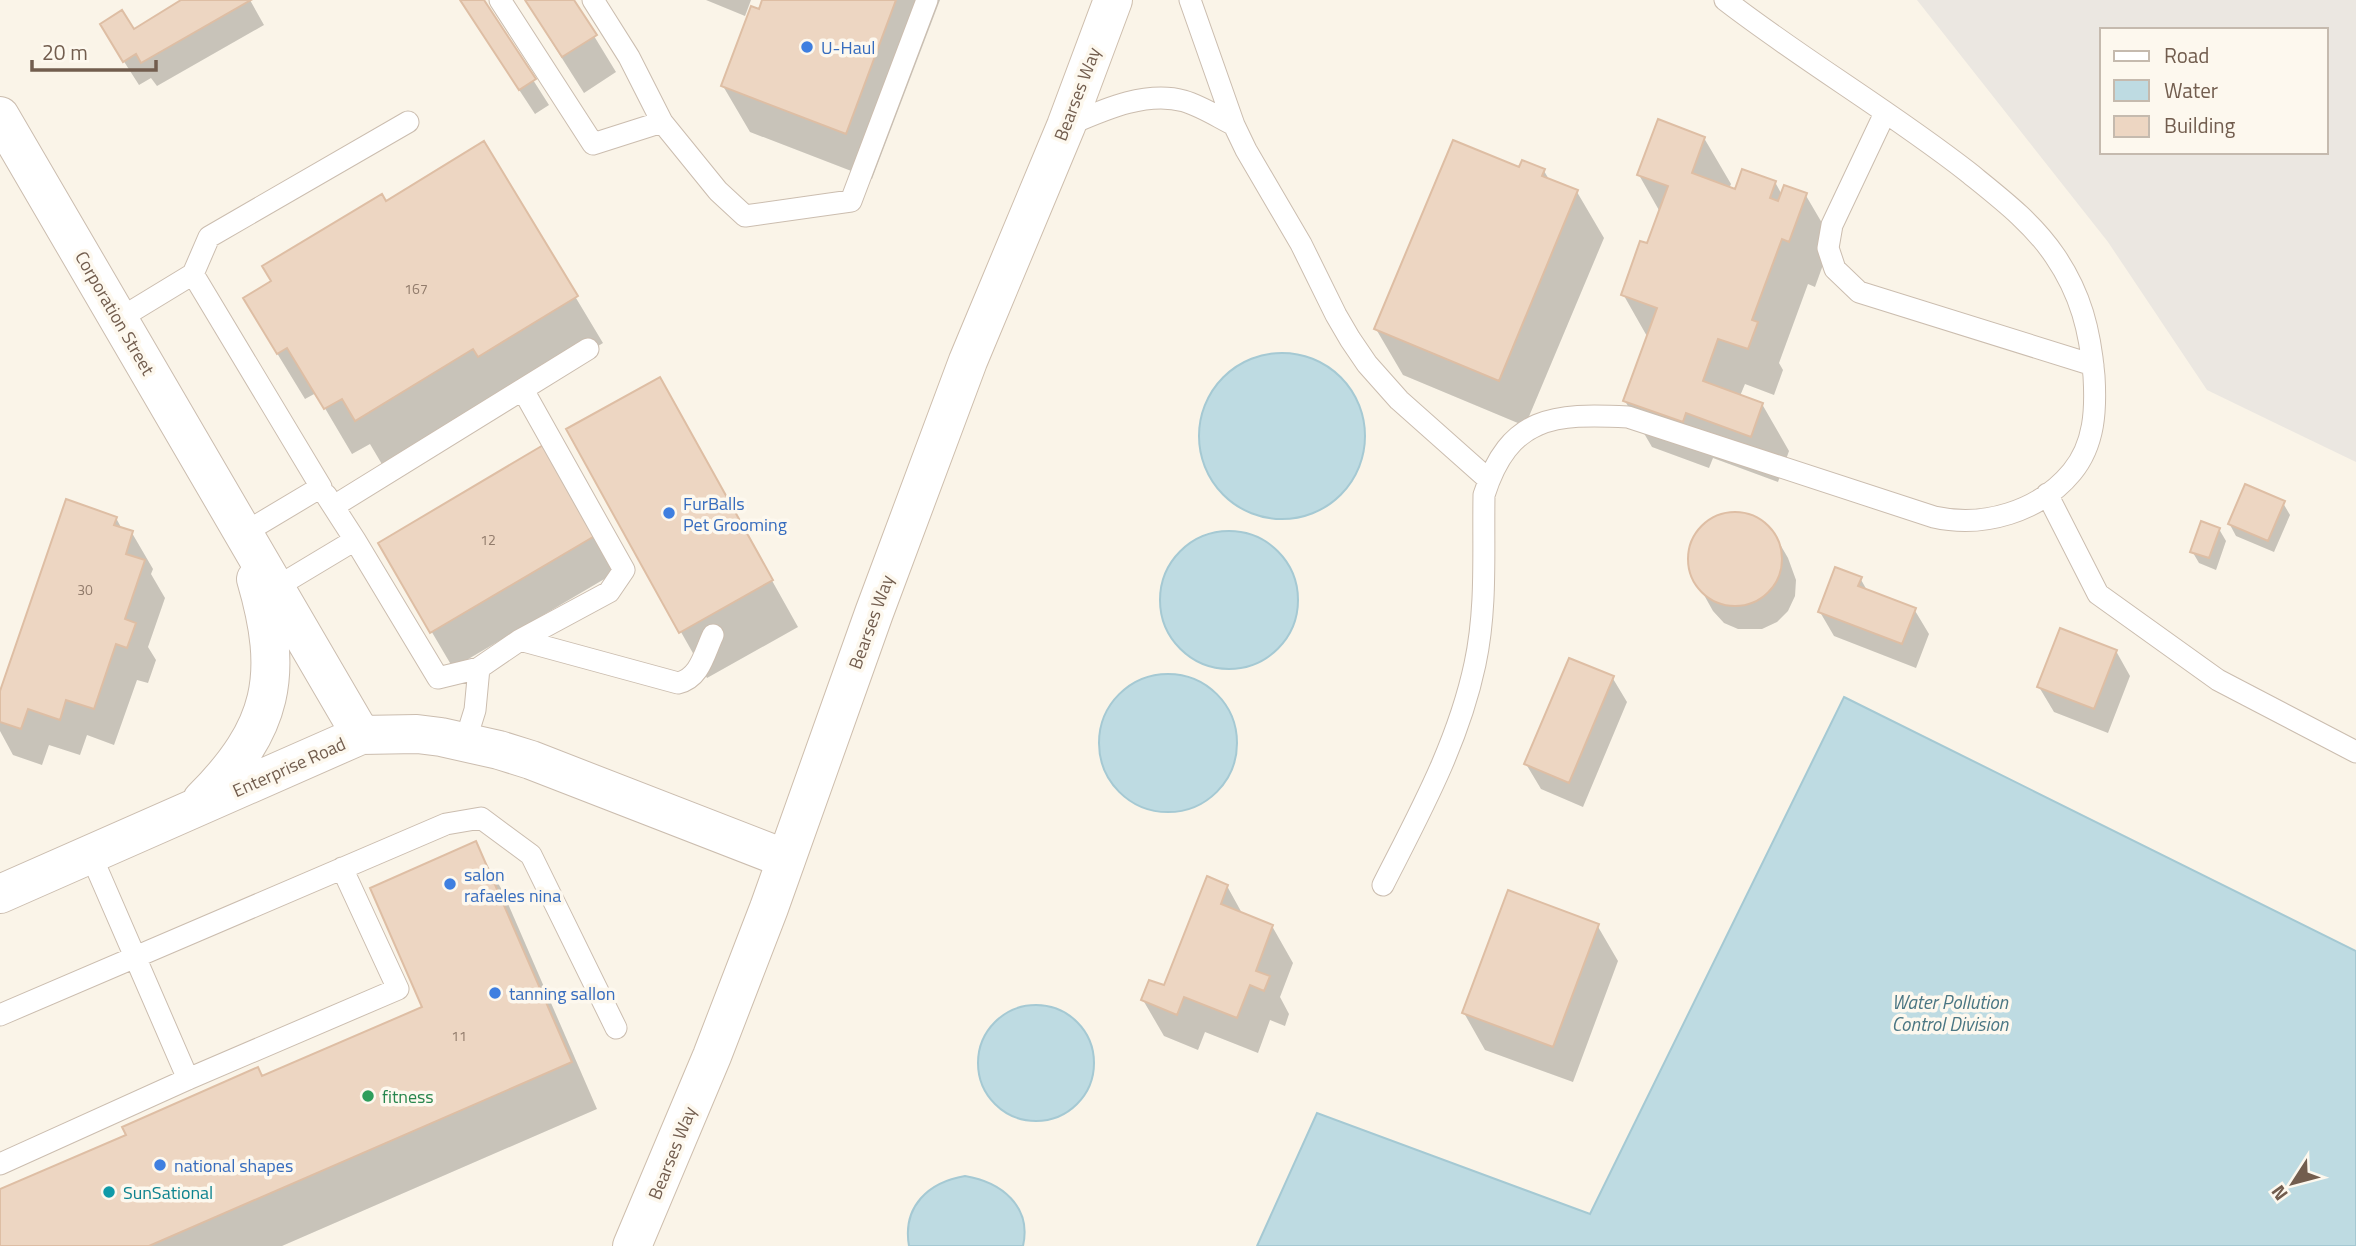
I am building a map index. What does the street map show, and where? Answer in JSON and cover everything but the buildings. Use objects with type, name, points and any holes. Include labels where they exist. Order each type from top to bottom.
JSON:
[{"type":"street","name":"Bearses Way","points":[[632,1246],[712,1056],[968,361],[1066,126],[1113,0]]},
{"type":"street","name":"Corporation Street","points":[[5,135],[119,319],[361,735]]},
{"type":"street","name":"Corporation Street","points":[[192,810],[228,771],[251,738],[263,716],[270,681],[272,650],[266,614],[237,522]]},
{"type":"street","name":"Enterprise Road","points":[[0,894],[361,735],[417,734],[465,742],[531,760],[786,859]]},
{"type":"lane","points":[[500,0],[593,144],[662,122]]},
{"type":"lane","points":[[593,0],[629,57],[662,122],[718,191],[745,216],[851,201],[927,0]]},
{"type":"lane","points":[[1190,0],[1234,125],[1301,244],[1336,315],[1367,364],[1399,400],[1489,480]]},
{"type":"lane","points":[[1383,885],[1437,778],[1458,729],[1475,664],[1484,599],[1484,495],[1507,446],[1525,431],[1545,421],[1600,415],[1628,416],[1934,517],[1957,522],[1992,520],[2015,512],[2047,494],[2073,471],[2089,443],[2095,417],[2089,328],[2079,299],[2056,257],[2023,217],[1935,146],[1725,0]]},
{"type":"lane","points":[[1066,126],[1099,112],[1154,98],[1183,101],[1234,125]]},
{"type":"lane","points":[[1885,113],[1832,225],[1828,248],[1835,269],[1859,292],[2093,365]]},
{"type":"lane","points":[[119,319],[193,274],[209,237],[408,122]]},
{"type":"lane","points":[[193,274],[438,678],[479,668],[520,640],[609,592],[624,570],[523,390]]},
{"type":"lane","points":[[334,506],[588,349]]},
{"type":"lane","points":[[237,522],[321,487]]},
{"type":"lane","points":[[2047,494],[2098,594],[2218,680],[2356,752]]},
{"type":"lane","points":[[275,587],[355,540]]},
{"type":"lane","points":[[520,640],[678,683],[695,675],[713,635]]},
{"type":"lane","points":[[465,742],[475,710],[479,668]]},
{"type":"lane","points":[[0,1015],[446,824],[481,818],[531,855],[616,1028]]},
{"type":"lane","points":[[90,853],[188,1079]]},
{"type":"lane","points":[[0,1164],[188,1079],[398,989],[342,868]]},
{"type":"shaded area","points":[[1917,0],[2356,0],[2356,462],[2207,390],[2108,242]]},
{"type":"water","points":[[1282,353],[1314,359],[1341,377],[1359,404],[1365,436],[1359,468],[1341,495],[1314,513],[1282,519],[1250,513],[1223,495],[1205,468],[1199,436],[1205,404],[1223,377],[1250,359]]},
{"type":"water","points":[[1229,531],[1256,536],[1278,551],[1293,573],[1298,600],[1293,627],[1278,649],[1256,664],[1229,669],[1202,664],[1180,649],[1165,627],[1160,600],[1165,573],[1180,551],[1202,536]]},
{"type":"water","points":[[1168,674],[1195,679],[1217,694],[1232,716],[1237,743],[1232,770],[1217,792],[1195,807],[1168,812],[1141,807],[1119,792],[1104,770],[1099,743],[1104,716],[1119,694],[1141,679]]},
{"type":"water","name":"Water Pollution Control Division","points":[[1844,697],[2356,951],[2356,1246],[1257,1246],[1317,1113],[1590,1214]]},
{"type":"water","points":[[1036,1005],[1058,1009],[1077,1022],[1090,1041],[1094,1063],[1090,1085],[1077,1104],[1058,1117],[1036,1121],[1014,1117],[995,1104],[982,1085],[978,1063],[982,1041],[995,1022],[1014,1009]]},
{"type":"water","points":[[965,1176],[991,1184],[1011,1198],[1023,1219],[1023,1246],[909,1246],[910,1219],[921,1198],[940,1184]]},
{"type":"place","name":"U-Haul","points":[[807,47]]},
{"type":"place","name":"FurBalls Pet Grooming","points":[[669,513]]},
{"type":"place","name":"salon rafaeles nina","points":[[450,884]]},
{"type":"place","name":"tanning sallon","points":[[495,993]]},
{"type":"place","name":"fitness","points":[[368,1096]]},
{"type":"place","name":"national shapes","points":[[160,1165]]},
{"type":"place","name":"SunSational","points":[[109,1192]]}]
